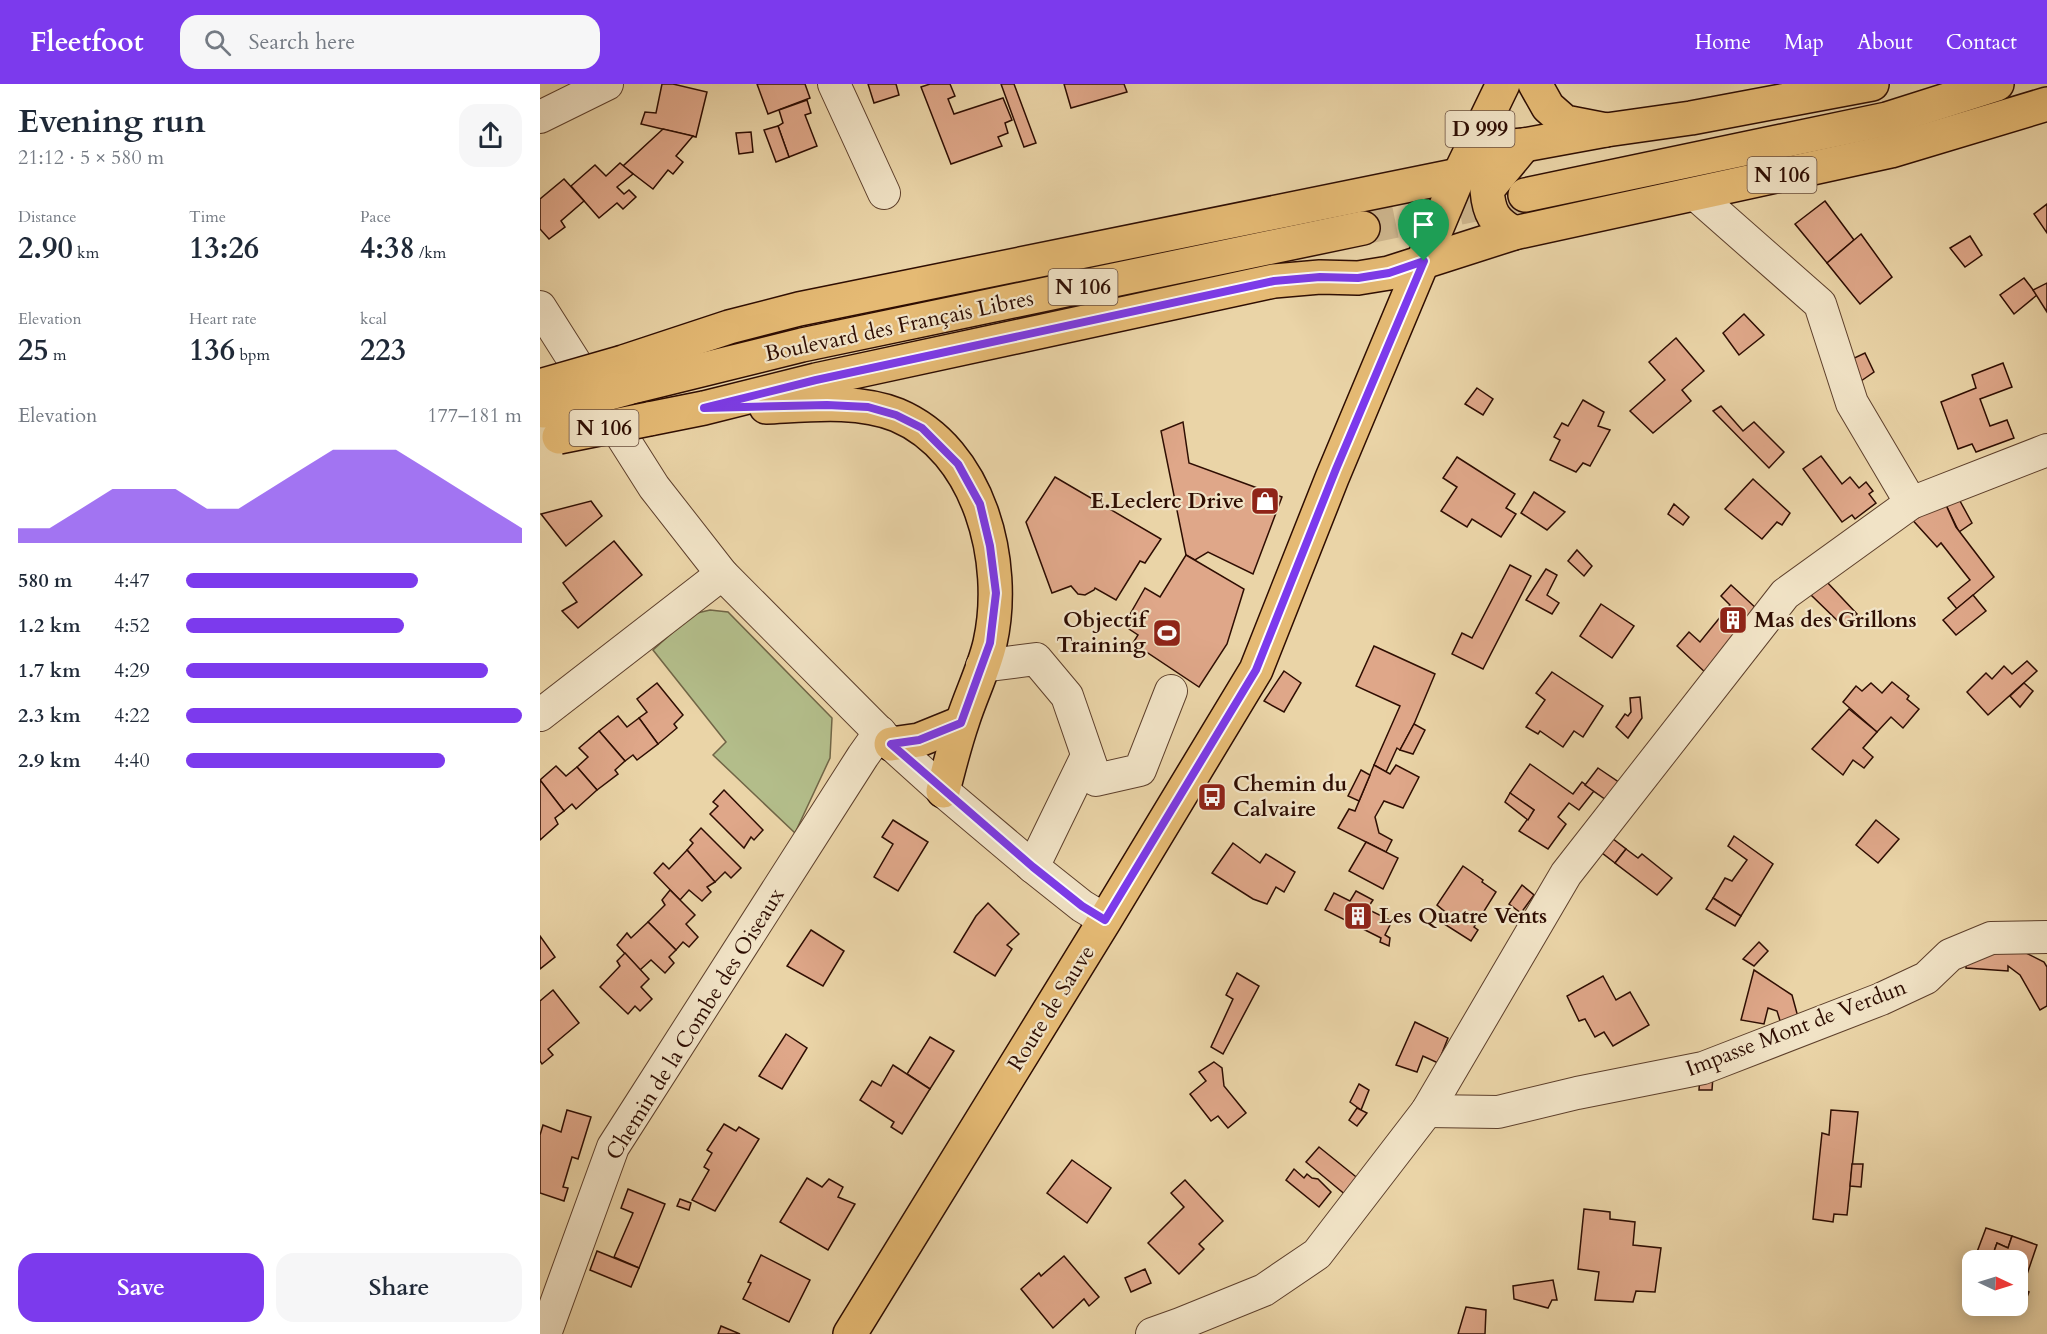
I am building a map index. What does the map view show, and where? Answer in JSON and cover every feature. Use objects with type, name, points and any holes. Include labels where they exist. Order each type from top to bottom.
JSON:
[{"type":"main road","name":"Route de Sauve","points":[[850,1334],[1256,670],[1336,469],[1460,174],[1503,84]]},
{"type":"main road","points":[[1535,84],[1548,107],[1565,122],[1606,130]]},
{"type":"main road","points":[[625,375],[729,327],[800,309],[1460,174],[1497,147],[1524,146],[1606,130],[1691,118],[1872,84]]},
{"type":"main road","name":"N 106","points":[[1525,195],[1887,118],[1997,84]]},
{"type":"main road","name":"N 106","points":[[1424,261],[1514,233],[1891,151],[2047,104]]},
{"type":"main road","points":[[1514,233],[1500,225],[1488,209],[1487,190],[1524,146]]},
{"type":"main road","name":"Boulevard des Français Libres","points":[[544,416],[625,375],[802,345],[1363,228]]},
{"type":"main road","name":"Boulevard des Français Libres","points":[[544,416],[649,419],[816,380],[1274,281],[1320,277],[1358,278],[1389,273],[1424,261]]},
{"type":"main road","points":[[704,408],[827,405],[868,407],[896,415],[922,428],[958,464],[980,504],[990,546],[996,593],[990,643],[961,723],[944,791]]},
{"type":"main road","points":[[886,738],[919,740],[961,723]]},
{"type":"street","points":[[540,117],[607,84]]},
{"type":"street","points":[[834,84],[884,194]]},
{"type":"street","points":[[1695,194],[1821,304],[1852,403],[1911,503]]},
{"type":"street","points":[[540,307],[654,487],[722,574],[886,738],[944,791],[1033,867],[1082,906],[1105,920]]},
{"type":"street","points":[[1172,1331],[1264,1290],[1317,1254],[1427,1112],[1566,874],[1785,594],[1911,503],[2047,450]]},
{"type":"street","points":[[540,715],[722,574]]},
{"type":"street","points":[[982,666],[1036,659],[1066,696],[1096,780],[1140,770],[1172,691]]},
{"type":"street","name":"Chemin de la Combe des Oiseaux","points":[[545,1334],[613,1147],[857,766],[886,738]]},
{"type":"street","points":[[1033,867],[1087,756]]},
{"type":"street","name":"Impasse Mont de Verdun","points":[[1427,1112],[1498,1112],[1577,1093],[1702,1068],[1881,999],[1926,978],[1950,955],[1991,938],[2047,937]]},
{"type":"green space","points":[[710,610],[728,612],[832,718],[830,758],[795,833],[713,755],[726,742],[653,650],[693,614]]},
{"type":"building","points":[[662,84],[673,84],[707,92],[696,137],[641,124],[645,112],[656,113]]},
{"type":"building","points":[[757,84],[805,84],[810,98],[768,114]]},
{"type":"building","points":[[868,84],[896,84],[899,95],[874,103]]},
{"type":"building","points":[[930,84],[950,84],[955,96],[948,99],[954,114],[1003,98],[1012,120],[1005,123],[1008,133],[998,137],[1002,146],[951,164],[921,87]]},
{"type":"building","points":[[1001,84],[1014,84],[1036,143],[1024,147]]},
{"type":"building","points":[[1064,84],[1124,84],[1127,92],[1071,108]]},
{"type":"building","points":[[807,100],[811,113],[805,115],[817,146],[789,157],[778,126],[783,123],[779,110]]},
{"type":"building","points":[[778,126],[789,157],[776,162],[764,130]]},
{"type":"building","points":[[663,129],[693,136],[676,156],[683,162],[673,174],[668,170],[653,189],[623,166]]},
{"type":"building","points":[[751,132],[753,152],[739,154],[736,133]]},
{"type":"building","points":[[620,163],[633,174],[617,187],[624,194],[629,190],[636,197],[623,209],[617,203],[599,218],[571,186],[595,165],[606,176]]},
{"type":"building","points":[[564,179],[584,201],[561,221],[565,227],[549,239],[540,229],[540,199]]},
{"type":"building","points":[[1825,201],[1854,240],[1827,263],[1795,224]]},
{"type":"building","points":[[2047,204],[2047,233],[2034,214]]},
{"type":"building","points":[[1861,234],[1892,277],[1860,304],[1827,263]]},
{"type":"building","points":[[1970,236],[1982,255],[1965,267],[1950,248]]},
{"type":"building","points":[[2024,278],[2037,295],[2014,314],[2000,295]]},
{"type":"building","points":[[2047,283],[2047,312],[2033,290]]},
{"type":"building","points":[[1744,314],[1764,335],[1739,355],[1723,333]]},
{"type":"building","points":[[1676,338],[1704,371],[1682,390],[1691,401],[1653,433],[1630,411],[1665,380],[1649,362]]},
{"type":"building","points":[[1865,353],[1874,372],[1861,381],[1850,360]]},
{"type":"building","points":[[2003,363],[2012,387],[1980,399],[1990,426],[2007,420],[2014,438],[1976,452],[1972,444],[1958,449],[1941,402],[1976,388],[1972,375]]},
{"type":"building","points":[[1477,388],[1493,399],[1483,415],[1465,404]]},
{"type":"building","points":[[1583,400],[1604,412],[1598,426],[1610,430],[1590,466],[1583,463],[1576,472],[1550,460],[1560,440],[1554,437],[1562,423],[1568,426]]},
{"type":"building","points":[[1721,406],[1743,431],[1754,422],[1784,452],[1769,468],[1713,411]]},
{"type":"building","points":[[1183,422],[1189,463],[1282,497],[1253,574],[1208,552],[1195,560],[1186,555],[1161,431]]},
{"type":"building","points":[[1821,456],[1842,484],[1850,477],[1859,488],[1866,482],[1873,491],[1869,494],[1876,503],[1855,519],[1852,515],[1842,522],[1803,469]]},
{"type":"building","points":[[1457,457],[1515,494],[1506,508],[1516,514],[1501,537],[1472,519],[1467,527],[1441,511],[1457,487],[1443,478]]},
{"type":"building","points":[[1055,477],[1161,539],[1145,563],[1140,561],[1116,600],[1095,588],[1085,595],[1078,594],[1071,586],[1052,593],[1026,522]]},
{"type":"building","points":[[1753,479],[1790,513],[1782,525],[1777,522],[1762,539],[1725,509]]},
{"type":"building","points":[[1534,492],[1565,512],[1547,530],[1521,513]]},
{"type":"building","points":[[591,501],[602,516],[566,546],[541,514]]},
{"type":"building","points":[[1960,501],[1972,523],[1959,532],[1945,503]]},
{"type":"building","points":[[1945,503],[1956,527],[1994,577],[1957,609],[1948,598],[1970,580],[1941,543],[1937,547],[1908,515]]},
{"type":"building","points":[[1674,504],[1689,517],[1683,525],[1668,514]]},
{"type":"building","points":[[614,541],[642,575],[578,628],[562,611],[577,602],[563,583]]},
{"type":"building","points":[[1577,550],[1592,566],[1584,576],[1568,561]]},
{"type":"building","points":[[1186,555],[1244,589],[1227,644],[1199,687],[1133,643],[1138,635],[1129,629],[1133,619],[1129,616],[1145,588],[1160,597]]},
{"type":"building","points":[[1510,565],[1531,576],[1483,669],[1452,654],[1462,633],[1472,638]]},
{"type":"building","points":[[1546,569],[1557,575],[1547,595],[1559,603],[1552,614],[1526,600]]},
{"type":"building","points":[[1826,581],[1857,614],[1843,626],[1811,595]]},
{"type":"building","name":"Mas des Grillons","points":[[1731,585],[1757,609],[1708,675],[1677,646],[1689,632],[1700,642],[1730,605],[1721,596]]},
{"type":"building","points":[[1973,595],[1986,611],[1956,635],[1943,620]]},
{"type":"building","points":[[1601,604],[1634,626],[1612,658],[1580,636]]},
{"type":"building","points":[[1374,646],[1435,674],[1414,724],[1400,750],[1397,748],[1386,772],[1374,765],[1400,706],[1356,686]]},
{"type":"building","points":[[2027,661],[2037,671],[1988,715],[1967,692],[1986,673],[1992,679],[2004,666],[2012,674]]},
{"type":"building","points":[[1284,671],[1301,683],[1284,712],[1264,701]]},
{"type":"building","points":[[1552,672],[1603,706],[1583,737],[1574,731],[1563,747],[1540,731],[1538,734],[1526,727],[1545,700],[1536,693]]},
{"type":"building","points":[[1892,682],[1909,696],[1907,699],[1919,709],[1903,728],[1891,717],[1877,732],[1843,702],[1856,686],[1862,691],[1871,683],[1882,693]]},
{"type":"building","points":[[657,683],[683,715],[674,724],[677,728],[658,744],[639,718],[647,712],[637,699]]},
{"type":"building","points":[[2024,683],[2033,691],[2020,707],[2010,696]]},
{"type":"building","points":[[1640,697],[1642,718],[1628,738],[1616,727],[1625,714],[1628,716],[1631,712],[1630,698]]},
{"type":"building","points":[[1849,709],[1877,732],[1863,748],[1873,757],[1864,768],[1853,760],[1843,775],[1812,749]]},
{"type":"building","points":[[618,716],[627,727],[639,718],[658,744],[637,760],[633,755],[625,761],[599,731]]},
{"type":"building","points":[[1414,724],[1425,730],[1413,754],[1400,750]]},
{"type":"building","points":[[599,731],[625,761],[615,770],[618,774],[597,790],[577,767],[588,757],[579,748]]},
{"type":"building","points":[[1530,764],[1573,794],[1582,782],[1594,791],[1579,810],[1569,803],[1558,817],[1566,824],[1548,849],[1519,831],[1534,810],[1510,793]]},
{"type":"building","points":[[1374,765],[1390,774],[1396,765],[1419,777],[1403,808],[1384,801],[1375,817],[1379,833],[1392,840],[1386,852],[1338,828],[1349,809],[1355,811]]},
{"type":"building","points":[[556,766],[566,776],[577,767],[597,790],[576,809],[572,804],[564,811],[540,780]]},
{"type":"building","points":[[1598,768],[1623,785],[1609,802],[1585,785]]},
{"type":"building","points":[[1361,770],[1370,775],[1359,801],[1348,796]]},
{"type":"building","points":[[540,780],[564,811],[555,818],[558,824],[540,840]]},
{"type":"building","points":[[724,790],[763,830],[754,840],[751,837],[744,848],[710,814],[718,806],[713,802]]},
{"type":"building","points":[[1510,793],[1534,810],[1528,820],[1505,802]]},
{"type":"building","points":[[893,820],[928,842],[898,891],[874,877],[893,844],[882,837]]},
{"type":"building","points":[[1876,820],[1899,839],[1878,863],[1856,845]]},
{"type":"building","points":[[701,828],[741,868],[731,878],[725,872],[715,882],[687,850],[693,843],[690,840]]},
{"type":"building","points":[[1608,835],[1626,849],[1615,863],[1597,849]]},
{"type":"building","points":[[1734,836],[1773,864],[1741,916],[1713,898],[1725,878],[1732,881],[1747,860],[1728,846]]},
{"type":"building","points":[[1366,842],[1398,858],[1383,889],[1349,871]]},
{"type":"building","points":[[1233,843],[1260,863],[1266,854],[1295,872],[1284,892],[1276,887],[1267,904],[1253,899],[1212,873]]},
{"type":"building","points":[[1626,849],[1638,858],[1642,854],[1672,878],[1657,895],[1615,863]]},
{"type":"building","points":[[687,850],[715,882],[707,887],[711,892],[702,901],[689,890],[680,900],[654,873],[663,863],[669,869]]},
{"type":"building","points":[[1463,866],[1496,892],[1474,927],[1478,930],[1471,941],[1438,920],[1444,911],[1437,905]]},
{"type":"building","points":[[1522,885],[1534,895],[1521,913],[1509,904]]},
{"type":"building","points":[[670,890],[695,915],[686,924],[698,937],[689,947],[683,942],[676,950],[648,922],[665,905],[662,900]]},
{"type":"building","name":"Les Quatre Vents","points":[[1356,891],[1373,900],[1367,909],[1392,921],[1385,935],[1390,938],[1389,946],[1380,942],[1381,938],[1325,910],[1334,893],[1350,901]]},
{"type":"building","points":[[1713,898],[1741,916],[1735,926],[1706,909]]},
{"type":"building","points":[[988,903],[1019,934],[1007,945],[1012,949],[995,976],[954,952],[976,916]]},
{"type":"building","points":[[648,922],[676,950],[669,957],[674,963],[665,973],[651,960],[640,970],[617,945],[627,933],[631,938]]},
{"type":"building","points":[[811,930],[844,951],[823,986],[787,966]]},
{"type":"building","points":[[540,936],[555,957],[540,969]]},
{"type":"building","points":[[1759,942],[1768,951],[1754,966],[1743,959]]},
{"type":"building","points":[[2008,944],[2044,962],[2047,967],[2047,1006],[2040,1010],[2020,975],[2008,966],[2008,971],[1966,968],[1967,950]]},
{"type":"building","points":[[625,953],[649,979],[641,987],[652,999],[640,1011],[635,1006],[628,1014],[600,987],[620,966],[617,961]]},
{"type":"building","points":[[1754,970],[1792,995],[1798,1017],[1781,1024],[1777,1011],[1768,1008],[1764,1024],[1741,1020]]},
{"type":"building","points":[[1237,973],[1259,986],[1223,1054],[1211,1047],[1233,999],[1226,995]]},
{"type":"building","points":[[1603,976],[1616,1000],[1630,992],[1649,1025],[1613,1046],[1604,1032],[1595,1037],[1585,1019],[1579,1021],[1567,996]]},
{"type":"building","points":[[553,990],[579,1023],[548,1049],[553,1055],[542,1064],[540,1061],[540,1001]]},
{"type":"building","points":[[1415,1022],[1448,1038],[1438,1063],[1423,1056],[1417,1072],[1396,1065]]},
{"type":"building","points":[[786,1034],[807,1048],[782,1089],[759,1076]]},
{"type":"building","points":[[930,1037],[954,1051],[930,1089],[907,1074]]},
{"type":"building","points":[[1214,1062],[1222,1068],[1224,1086],[1246,1113],[1228,1128],[1218,1116],[1211,1121],[1190,1094],[1206,1081],[1199,1072]]},
{"type":"building","points":[[893,1065],[930,1089],[902,1134],[891,1127],[894,1122],[860,1100],[872,1081],[881,1086]]},
{"type":"building","points":[[1700,1075],[1713,1076],[1712,1090],[1699,1090]]},
{"type":"building","points":[[1359,1084],[1369,1090],[1361,1110],[1350,1102]]},
{"type":"building","points":[[1357,1108],[1367,1113],[1357,1126],[1349,1120]]},
{"type":"building","points":[[567,1110],[591,1117],[578,1159],[572,1157],[563,1187],[568,1188],[564,1201],[540,1193],[540,1135],[543,1125],[561,1132]]},
{"type":"building","points":[[1831,1110],[1858,1112],[1847,1215],[1834,1214],[1833,1222],[1813,1219],[1822,1133],[1829,1135]]},
{"type":"building","points":[[724,1124],[736,1131],[739,1127],[759,1139],[715,1211],[692,1200],[709,1170],[704,1167],[712,1153],[707,1150]]},
{"type":"building","points":[[1319,1147],[1360,1180],[1347,1196],[1306,1162]]},
{"type":"building","points":[[1072,1160],[1111,1188],[1087,1223],[1047,1193]]},
{"type":"building","points":[[1852,1164],[1863,1164],[1861,1187],[1850,1186]]},
{"type":"building","points":[[1294,1169],[1304,1178],[1307,1174],[1318,1179],[1331,1192],[1319,1207],[1286,1180]]},
{"type":"building","points":[[807,1178],[822,1187],[829,1179],[843,1187],[838,1197],[855,1204],[828,1250],[780,1222]]},
{"type":"building","points":[[1185,1180],[1223,1221],[1199,1244],[1204,1249],[1179,1274],[1148,1243],[1184,1207],[1171,1193]]},
{"type":"building","points":[[628,1189],[665,1204],[639,1268],[614,1257],[633,1213],[621,1208]]},
{"type":"building","points":[[680,1199],[691,1203],[689,1210],[677,1206]]},
{"type":"building","points":[[1584,1209],[1610,1212],[1610,1219],[1635,1222],[1633,1245],[1661,1248],[1655,1292],[1636,1291],[1633,1302],[1595,1300],[1599,1272],[1578,1269]]},
{"type":"building","points":[[1986,1228],[2012,1236],[2008,1248],[1997,1243],[1995,1250],[1978,1250]]},
{"type":"building","points":[[2012,1236],[2037,1245],[2028,1271],[2028,1250],[1995,1250],[1997,1243],[2008,1248]]},
{"type":"building","points":[[597,1251],[639,1268],[631,1287],[590,1270]]},
{"type":"building","points":[[761,1255],[810,1280],[789,1322],[743,1299],[751,1283],[748,1282]]},
{"type":"building","points":[[1064,1256],[1099,1297],[1089,1306],[1084,1299],[1053,1328],[1021,1289],[1039,1273],[1041,1276]]},
{"type":"building","points":[[1145,1269],[1151,1283],[1131,1292],[1125,1278]]},
{"type":"building","points":[[1553,1280],[1557,1300],[1552,1300],[1548,1308],[1514,1299],[1513,1286]]},
{"type":"building","points":[[1466,1307],[1486,1310],[1485,1334],[1458,1334]]},
{"type":"building","points":[[721,1326],[740,1334],[718,1334]]},
{"type":"tunnel","points":[[1363,228],[1525,195]]},
{"type":"place","name":"E.Leclerc Drive","points":[[1265,501]]},
{"type":"place","name":"Mas des Grillons","points":[[1733,620]]},
{"type":"place","name":"Objectif Training","points":[[1167,633]]},
{"type":"place","name":"Chemin du Calvaire","points":[[1212,797]]},
{"type":"place","name":"Les Quatre Vents","points":[[1358,916]]},
{"type":"route","points":[[1424,261],[1336,469],[1256,670],[1105,920],[1082,906],[1033,867],[891,744],[919,740],[961,723],[990,643],[996,593],[990,546],[980,504],[958,464],[922,428],[896,415],[868,407],[827,405],[704,408],[816,380],[1274,281],[1320,277],[1358,278],[1389,273],[1424,261]]}]
